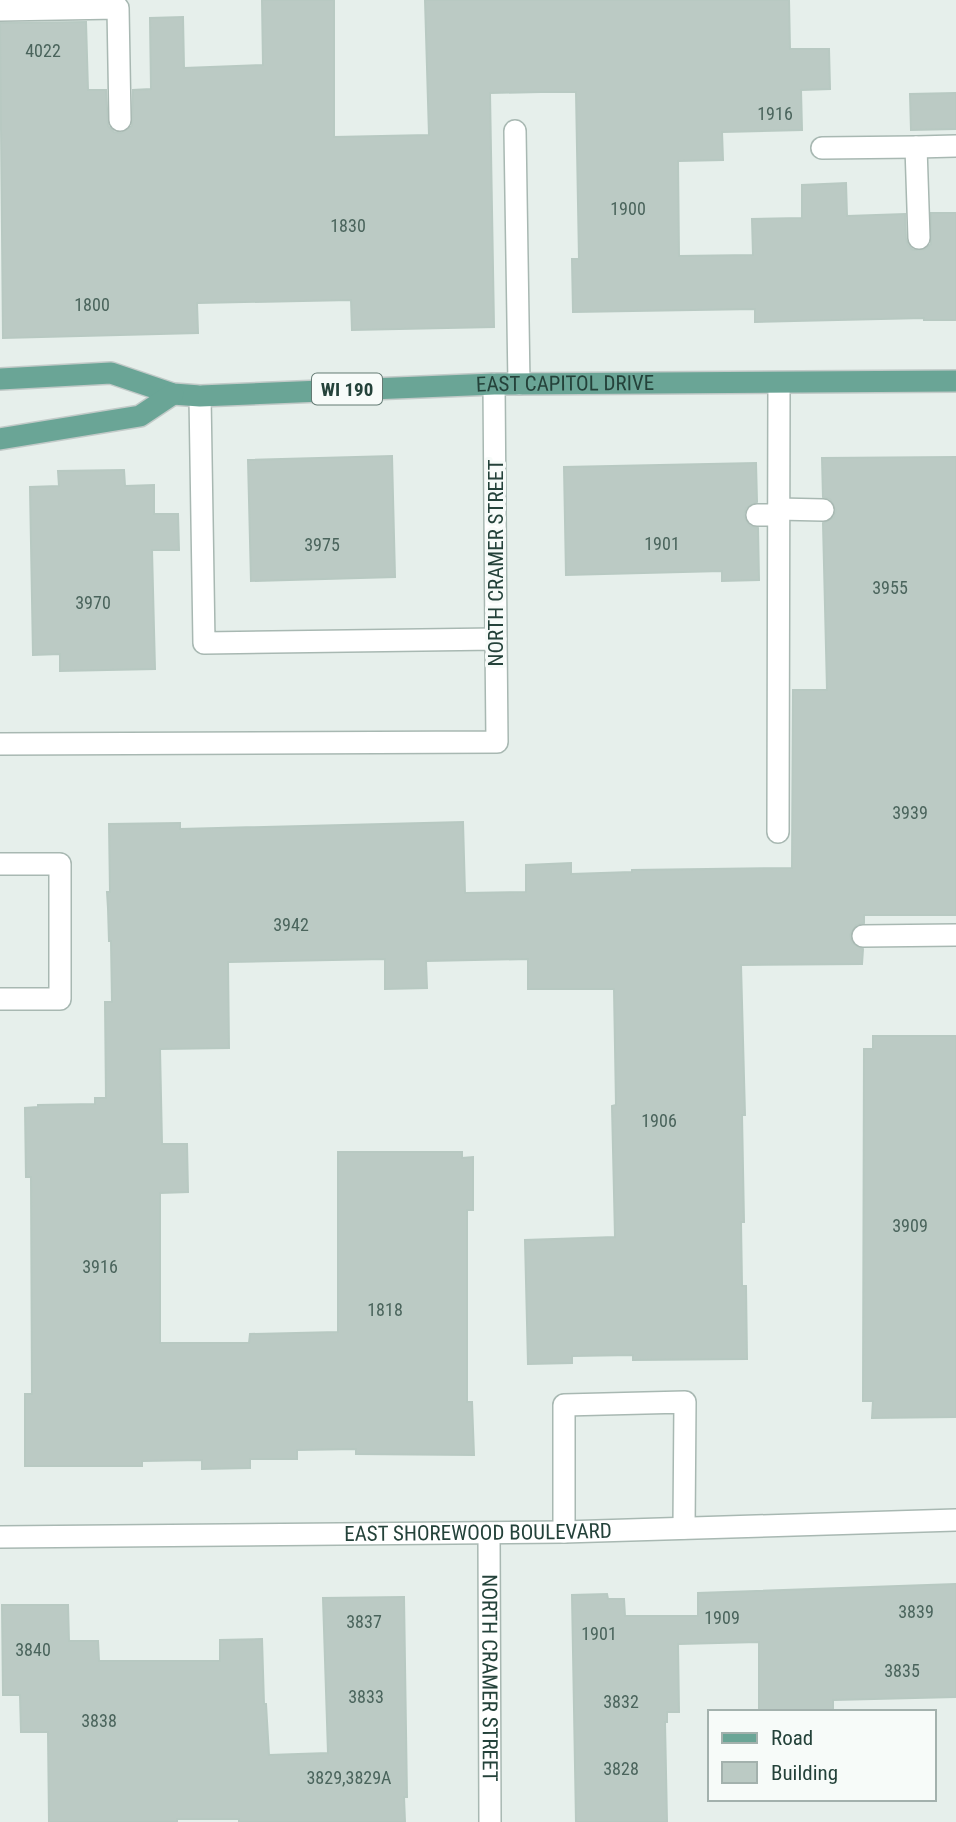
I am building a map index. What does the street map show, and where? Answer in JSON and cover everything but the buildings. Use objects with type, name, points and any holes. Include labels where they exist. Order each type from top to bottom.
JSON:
[{"type":"main road","name":"EAST CAPITOL DRIVE","points":[[0,379],[111,373],[173,394],[200,396],[494,384],[956,381]]},
{"type":"main road","points":[[0,439],[140,416],[173,394]]},
{"type":"street","points":[[0,10],[118,8],[120,120]]},
{"type":"street","points":[[515,131],[519,384]]},
{"type":"street","points":[[822,148],[956,146]]},
{"type":"street","points":[[916,147],[919,238]]},
{"type":"street","points":[[778,832],[771,513],[779,383]]},
{"type":"street","name":"NORTH CRAMER STREET","points":[[0,744],[496,742],[494,384]]},
{"type":"street","points":[[200,396],[204,643],[496,639]]},
{"type":"street","points":[[771,513],[823,510]]},
{"type":"street","points":[[0,864],[60,864],[60,999],[0,999]]},
{"type":"street","points":[[863,936],[956,935]]},
{"type":"street","points":[[564,1532],[564,1405],[685,1402],[684,1528]]},
{"type":"street","name":"EAST SHOREWOOD BOULEVARD","points":[[0,1536],[564,1532],[956,1520]]},
{"type":"street","name":"NORTH CRAMER STREET","points":[[489,1533],[490,1822]]}]
